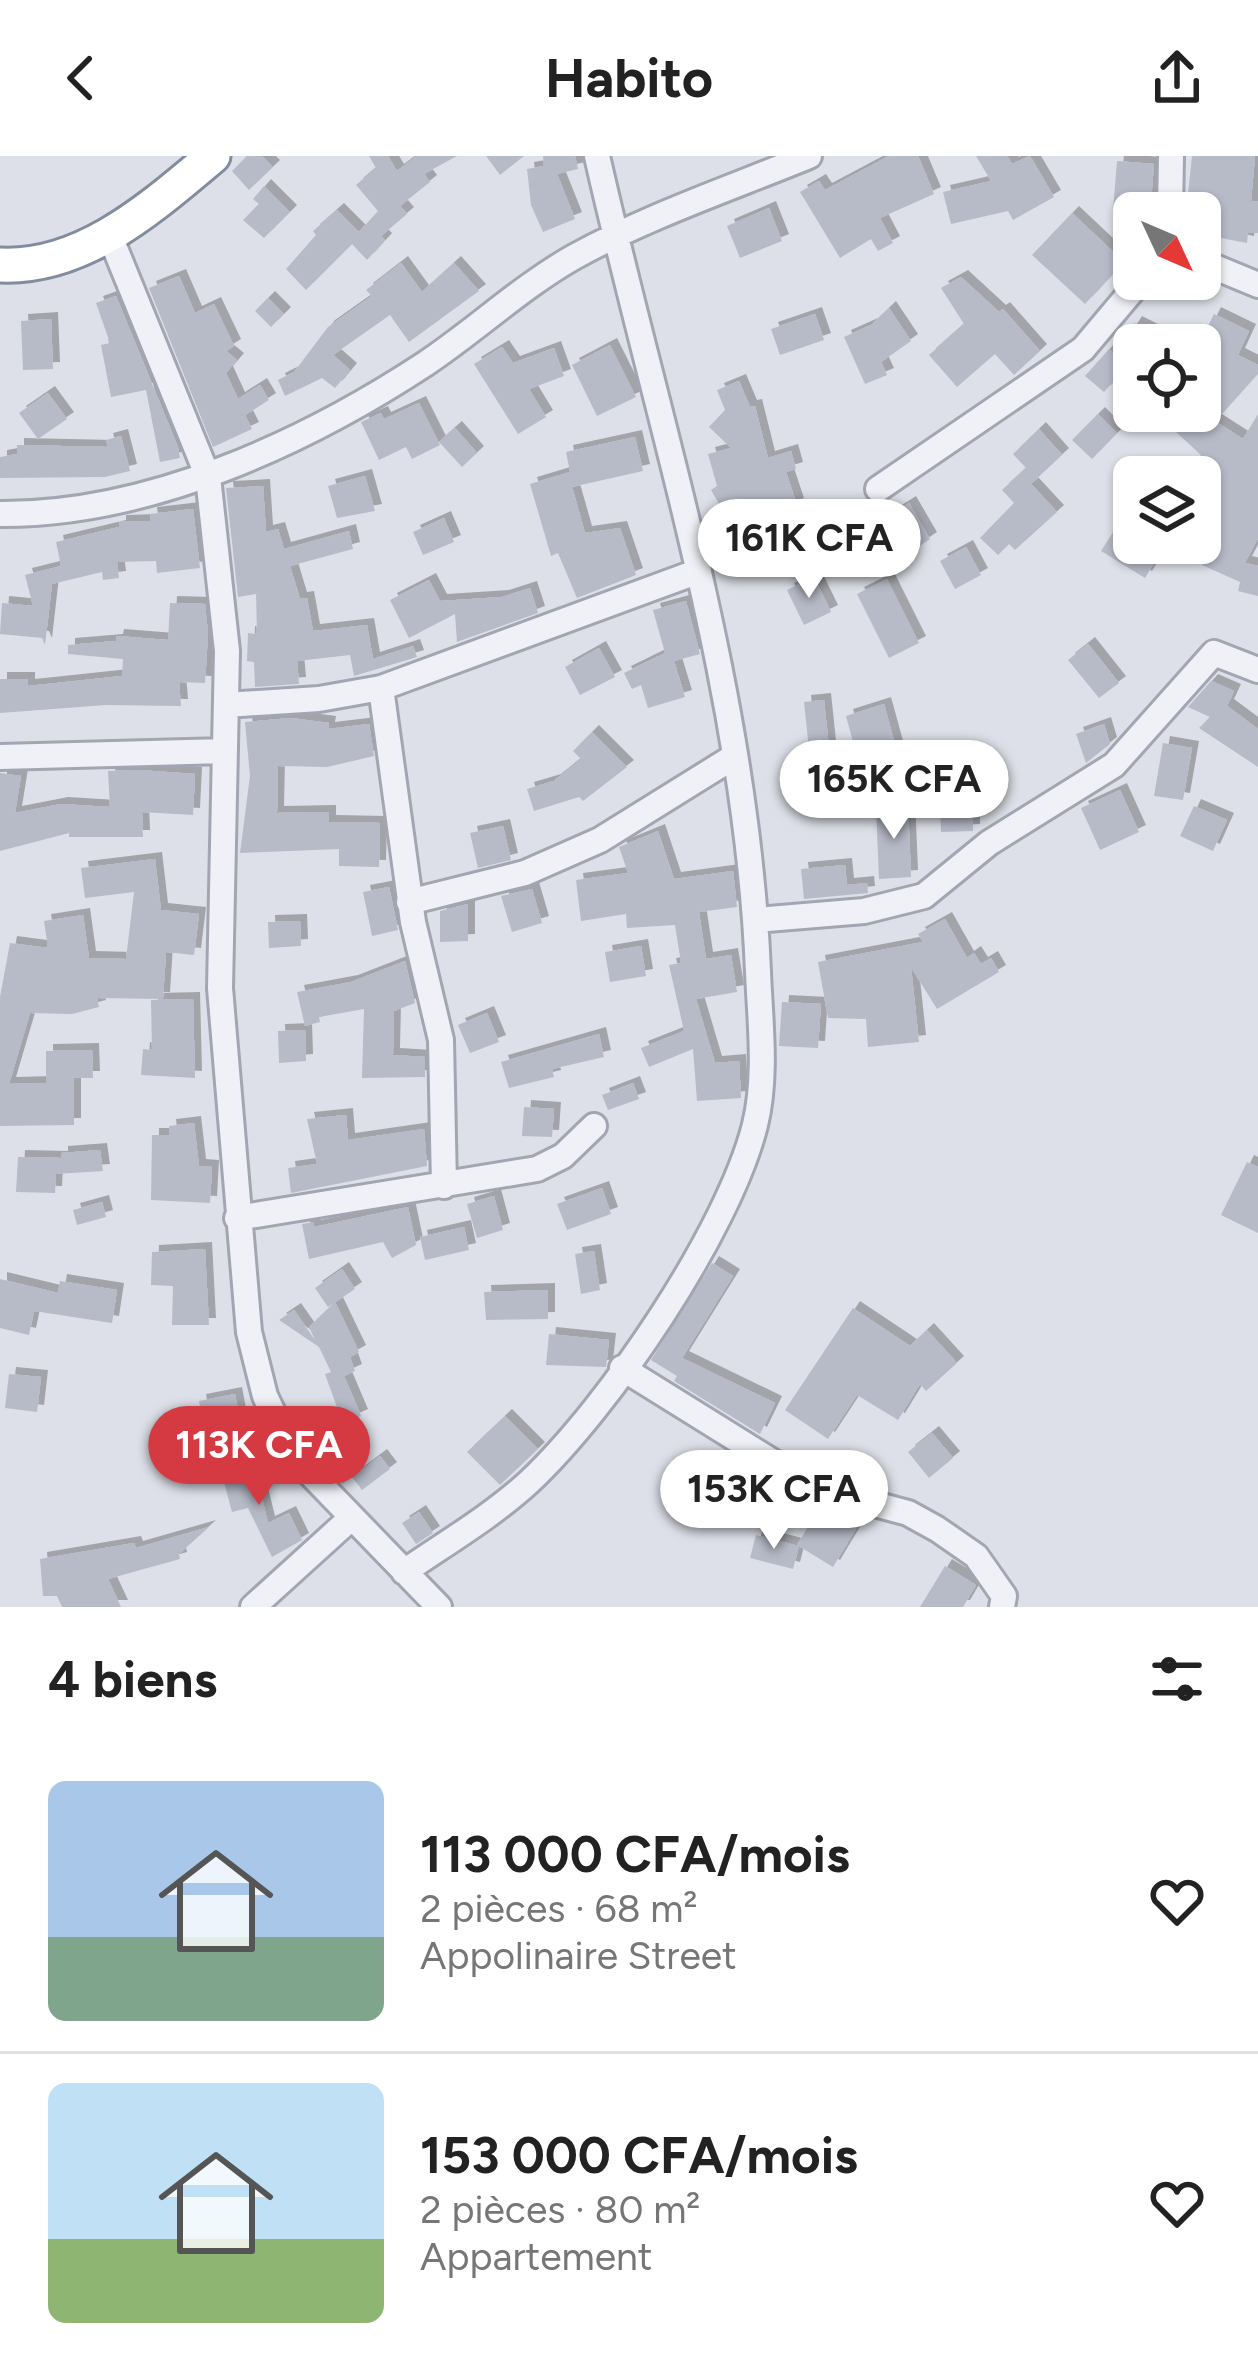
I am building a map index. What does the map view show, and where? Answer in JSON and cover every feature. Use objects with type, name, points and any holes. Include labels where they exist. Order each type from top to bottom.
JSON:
[{"type":"highway","points":[[0,266],[70,254],[110,236],[213,156]]},
{"type":"street","points":[[404,1572],[526,1485],[575,1435],[709,1233],[737,1179],[756,1122],[761,1057],[756,920],[735,757],[699,571],[597,156]]},
{"type":"street","points":[[0,514],[109,504],[208,477],[381,391],[569,260],[615,236],[809,156]]},
{"type":"street","points":[[1171,192],[1172,156]]},
{"type":"street","points":[[110,236],[208,477],[227,650],[220,988],[249,1332],[265,1396],[294,1457],[439,1607]]},
{"type":"street","points":[[1221,270],[1258,284]]},
{"type":"street","points":[[878,489],[1083,349],[1124,300]]},
{"type":"street","points":[[226,705],[319,699],[381,688],[699,571]]},
{"type":"street","points":[[756,920],[900,906],[924,896],[989,843],[1114,765],[1214,653],[1258,670]]},
{"type":"street","points":[[381,688],[410,902],[441,1040],[444,1186]]},
{"type":"street","points":[[0,757],[225,751]]},
{"type":"street","points":[[410,902],[525,873],[600,840],[735,757]]},
{"type":"street","points":[[237,1218],[537,1169],[563,1156],[594,1126]]},
{"type":"street","points":[[622,1367],[815,1488],[908,1513],[937,1529],[976,1556],[1004,1596],[1002,1607]]},
{"type":"street","points":[[253,1607],[350,1519]]},
{"type":"building","points":[[247,156],[262,156],[273,167],[249,190],[232,171]]},
{"type":"building","points":[[369,156],[388,156],[397,171],[417,156],[457,156],[424,174],[430,182],[400,206],[407,214],[381,236],[385,240],[367,260],[352,244],[306,290],[286,269],[316,235],[313,231],[337,210],[359,232],[378,211],[356,185],[376,168]]},
{"type":"building","points":[[486,156],[524,156],[500,175]]},
{"type":"building","points":[[543,156],[575,156],[578,169],[557,174],[575,219],[543,232],[531,205],[527,169],[544,166]]},
{"type":"building","points":[[889,156],[918,156],[934,194],[880,218],[893,243],[878,251],[871,239],[840,258],[800,192],[819,181],[825,190]]},
{"type":"building","points":[[976,156],[1007,156],[1012,164],[1030,156],[1054,197],[1013,220],[1008,211],[951,224],[943,192],[991,181]]},
{"type":"building","points":[[1192,156],[1255,156],[1251,201],[1258,201],[1258,233],[1248,233],[1247,243],[1221,238],[1221,192],[1188,192]]},
{"type":"building","points":[[1117,161],[1154,164],[1152,192],[1114,192]]},
{"type":"building","points":[[264,186],[290,212],[264,238],[243,220],[259,204],[253,199]]},
{"type":"building","points":[[769,208],[782,241],[740,258],[727,226]]},
{"type":"building","points":[[1072,213],[1113,252],[1113,274],[1085,304],[1032,255]]},
{"type":"building","points":[[401,263],[422,292],[454,263],[479,291],[409,342],[390,315],[333,355],[350,370],[335,388],[322,378],[285,396],[278,380],[294,372],[328,327],[372,296],[366,290]]},
{"type":"building","points":[[179,276],[195,313],[214,304],[234,346],[226,351],[237,360],[226,373],[238,399],[260,385],[269,400],[245,415],[252,429],[213,447],[149,288]]},
{"type":"building","points":[[961,277],[999,312],[1003,309],[1040,351],[1014,375],[995,354],[957,387],[929,355],[964,324],[941,288]]},
{"type":"building","points":[[116,296],[180,458],[160,462],[146,390],[111,397],[101,345],[110,343],[96,303]]},
{"type":"building","points":[[268,298],[284,314],[271,327],[255,311]]},
{"type":"building","points":[[889,308],[911,341],[881,362],[887,375],[865,384],[844,337],[871,325]]},
{"type":"building","points":[[815,314],[824,340],[780,355],[771,329]]},
{"type":"building","points":[[1214,314],[1249,331],[1238,355],[1258,365],[1258,373],[1221,414],[1221,324],[1209,324]]},
{"type":"building","points":[[51,319],[53,369],[23,370],[21,321]]},
{"type":"building","points":[[610,345],[636,397],[597,416],[572,365]]},
{"type":"building","points":[[502,347],[513,363],[554,348],[564,376],[529,389],[546,417],[518,434],[474,364]]},
{"type":"building","points":[[1109,349],[1113,353],[1113,382],[1104,392],[1085,376]]},
{"type":"building","points":[[739,381],[750,407],[755,406],[768,458],[791,451],[796,469],[786,472],[797,505],[764,516],[772,543],[729,556],[717,517],[725,514],[711,490],[717,486],[708,454],[731,448],[709,427],[725,410],[717,390]]},
{"type":"building","points":[[48,393],[67,419],[38,439],[19,413]]},
{"type":"building","points":[[419,403],[440,445],[412,459],[406,447],[379,460],[361,422],[381,413],[384,419]]},
{"type":"building","points":[[1098,414],[1117,433],[1092,459],[1072,440]]},
{"type":"building","points":[[1258,414],[1258,538],[1245,563],[1258,566],[1258,596],[1238,591],[1240,582],[1202,565],[1221,564],[1221,456],[1201,455],[1176,432],[1221,432],[1221,425],[1243,439]]},
{"type":"building","points":[[455,428],[477,453],[462,467],[439,442]]},
{"type":"building","points":[[1039,429],[1062,455],[1031,484],[1057,512],[1015,550],[1009,544],[998,555],[980,538],[1014,503],[1002,490],[1026,468],[1013,454]]},
{"type":"building","points":[[121,436],[130,471],[105,477],[0,478],[0,457],[17,454],[17,445],[108,447],[106,440]]},
{"type":"building","points":[[635,437],[643,471],[572,487],[585,533],[620,528],[636,575],[577,598],[558,553],[551,556],[530,484],[570,472],[566,452]]},
{"type":"building","points":[[365,476],[375,511],[337,518],[328,486]]},
{"type":"building","points":[[263,486],[266,532],[278,529],[284,549],[349,531],[353,549],[290,566],[300,599],[307,598],[313,631],[367,625],[373,659],[413,646],[417,657],[354,676],[350,655],[297,661],[299,684],[255,687],[254,662],[247,661],[248,633],[257,634],[256,594],[238,597],[226,488]]},
{"type":"building","points":[[909,503],[930,539],[912,551],[890,515]]},
{"type":"building","points":[[193,509],[200,568],[157,573],[156,561],[117,562],[119,578],[103,580],[102,572],[52,584],[45,645],[42,638],[0,634],[2,603],[33,606],[25,575],[61,566],[56,542],[119,527],[119,522],[151,521],[150,514]]},
{"type":"building","points":[[444,518],[454,542],[423,555],[413,532]]},
{"type":"building","points":[[1113,532],[1113,558],[1101,551]]},
{"type":"building","points":[[966,547],[981,575],[955,589],[940,561]]},
{"type":"building","points":[[1122,564],[1153,564],[1145,578]]},
{"type":"building","points":[[814,577],[831,612],[804,625],[787,590]]},
{"type":"building","points":[[887,579],[919,643],[889,658],[857,594]]},
{"type":"building","points":[[429,580],[440,601],[502,597],[530,588],[538,613],[457,642],[455,614],[409,638],[390,600]]},
{"type":"building","points":[[686,601],[700,654],[674,661],[685,697],[648,708],[641,685],[632,689],[624,673],[665,653],[653,610]]},
{"type":"building","points":[[170,603],[205,604],[205,683],[179,682],[181,706],[106,705],[0,713],[0,679],[28,679],[28,686],[122,676],[123,659],[68,654],[68,645],[116,641],[117,636],[168,640]]},
{"type":"building","points":[[1088,644],[1119,683],[1099,698],[1068,660]]},
{"type":"building","points":[[599,648],[615,677],[580,695],[565,667]]},
{"type":"building","points":[[1211,681],[1234,691],[1227,706],[1258,729],[1258,767],[1199,728],[1210,717],[1188,707]]},
{"type":"building","points":[[824,700],[830,757],[810,759],[804,702]]},
{"type":"building","points":[[884,704],[898,755],[907,752],[915,775],[877,788],[865,758],[858,760],[846,716]]},
{"type":"building","points":[[291,718],[329,723],[328,729],[369,724],[374,756],[327,767],[278,766],[277,813],[329,812],[329,822],[380,823],[379,867],[339,866],[339,849],[240,853],[250,776],[245,722]]},
{"type":"building","points":[[1104,724],[1110,744],[1086,763],[1076,734]]},
{"type":"building","points":[[592,732],[627,767],[583,801],[579,797],[534,811],[527,789],[554,781],[581,759],[573,751]]},
{"type":"building","points":[[1163,743],[1192,748],[1183,800],[1154,796]]},
{"type":"building","points":[[108,771],[195,774],[193,815],[142,812],[143,837],[69,837],[69,833],[0,851],[0,773],[21,776],[15,813],[61,804],[110,807]]},
{"type":"building","points":[[952,782],[972,782],[973,831],[941,832],[940,808],[953,808]]},
{"type":"building","points":[[1120,790],[1139,832],[1100,850],[1081,808]]},
{"type":"building","points":[[908,805],[911,877],[879,879],[876,807]]},
{"type":"building","points":[[1194,806],[1227,820],[1213,851],[1180,836]]},
{"type":"building","points":[[503,826],[511,860],[478,868],[470,833]]},
{"type":"building","points":[[658,831],[674,879],[733,871],[737,907],[699,912],[706,959],[731,955],[737,992],[696,999],[715,1063],[739,1061],[741,1098],[697,1101],[693,1049],[649,1067],[641,1048],[684,1031],[669,965],[681,963],[675,925],[627,928],[626,914],[581,921],[576,880],[628,873],[619,847]]},
{"type":"building","points":[[155,859],[161,910],[199,914],[194,955],[166,952],[163,999],[97,998],[99,1007],[72,1014],[30,1013],[9,1084],[46,1083],[46,1051],[92,1050],[93,1078],[74,1078],[74,1125],[0,1126],[0,997],[10,943],[48,948],[44,921],[83,915],[89,958],[126,959],[134,892],[85,898],[81,868]]},
{"type":"building","points":[[845,865],[847,885],[867,883],[868,893],[804,899],[801,869]]},
{"type":"building","points":[[389,887],[398,930],[372,936],[363,892]]},
{"type":"building","points":[[532,889],[542,923],[512,932],[501,896]]},
{"type":"building","points":[[468,904],[468,941],[440,942],[440,911]]},
{"type":"building","points":[[945,919],[967,958],[974,953],[981,964],[991,958],[999,972],[937,1009],[911,967],[919,1042],[868,1047],[866,1019],[828,1018],[818,962],[923,942],[918,934]]},
{"type":"building","points":[[300,921],[301,946],[269,948],[268,922]]},
{"type":"building","points":[[641,946],[646,976],[610,982],[605,952]]},
{"type":"building","points":[[405,961],[415,1003],[394,1011],[393,1055],[425,1057],[425,1077],[362,1078],[364,1009],[319,1017],[320,1022],[305,1026],[297,992],[351,982]]},
{"type":"building","points":[[193,999],[195,1078],[141,1075],[143,1049],[152,1050],[151,1000]]},
{"type":"building","points":[[782,1002],[821,1004],[818,1048],[779,1046]]},
{"type":"building","points":[[487,1013],[499,1042],[470,1053],[458,1025]]},
{"type":"building","points":[[305,1030],[306,1061],[279,1063],[278,1031]]},
{"type":"building","points":[[599,1034],[604,1057],[552,1069],[554,1077],[509,1088],[501,1062]]},
{"type":"building","points":[[633,1083],[639,1099],[608,1110],[602,1095]]},
{"type":"building","points":[[524,1107],[554,1109],[552,1137],[522,1136]]},
{"type":"building","points":[[346,1115],[348,1140],[424,1129],[427,1166],[291,1193],[288,1168],[317,1164],[307,1119]]},
{"type":"building","points":[[194,1123],[199,1166],[212,1167],[210,1203],[151,1200],[152,1135],[170,1135],[169,1126]]},
{"type":"building","points":[[100,1150],[103,1171],[56,1174],[55,1193],[16,1192],[18,1157],[61,1158],[61,1153]]},
{"type":"building","points":[[1247,1162],[1258,1167],[1258,1233],[1221,1215]]},
{"type":"building","points":[[602,1188],[611,1214],[567,1230],[557,1204]]},
{"type":"building","points":[[494,1196],[503,1230],[477,1238],[467,1204]]},
{"type":"building","points":[[102,1202],[106,1217],[77,1225],[73,1210]]},
{"type":"building","points":[[408,1207],[416,1245],[392,1258],[383,1242],[309,1259],[302,1224],[314,1222],[314,1227]]},
{"type":"building","points":[[464,1227],[469,1250],[425,1260],[420,1237]]},
{"type":"building","points":[[205,1249],[209,1325],[172,1325],[173,1286],[151,1285],[152,1252]]},
{"type":"building","points":[[594,1251],[600,1290],[581,1294],[575,1254]]},
{"type":"building","points":[[712,1263],[733,1276],[682,1358],[775,1403],[760,1434],[674,1381],[677,1376],[651,1360]]},
{"type":"building","points":[[342,1269],[355,1289],[328,1307],[315,1288]]},
{"type":"building","points":[[0,1279],[58,1293],[60,1281],[117,1290],[112,1323],[34,1311],[29,1335],[0,1328]]},
{"type":"building","points":[[548,1290],[548,1319],[486,1320],[484,1292]]},
{"type":"building","points":[[335,1302],[359,1352],[350,1357],[355,1371],[344,1376],[361,1416],[343,1424],[325,1374],[331,1372],[319,1347],[279,1320],[294,1310],[315,1340],[309,1327]]},
{"type":"building","points":[[853,1308],[910,1346],[927,1330],[957,1363],[926,1391],[920,1384],[898,1420],[857,1395],[828,1439],[785,1410]]},
{"type":"building","points":[[549,1334],[609,1340],[606,1367],[546,1365]]},
{"type":"building","points":[[9,1374],[41,1377],[37,1412],[5,1408]]},
{"type":"building","points":[[235,1394],[242,1431],[205,1438],[199,1401]]},
{"type":"building","points":[[505,1416],[538,1449],[500,1485],[467,1452]]},
{"type":"building","points":[[932,1433],[953,1458],[929,1478],[908,1452]]},
{"type":"building","points":[[380,1456],[390,1469],[362,1490],[352,1477]]},
{"type":"building","points":[[338,1458],[354,1470],[343,1484],[329,1470]]},
{"type":"building","points":[[253,1462],[268,1523],[289,1513],[302,1540],[272,1557],[248,1508],[232,1512],[221,1471]]},
{"type":"building","points":[[820,1507],[857,1527],[833,1567],[797,1545]]},
{"type":"building","points":[[419,1512],[433,1533],[416,1544],[402,1523]]},
{"type":"building","points":[[209,1527],[179,1554],[180,1559],[108,1579],[121,1607],[62,1607],[57,1596],[43,1596],[40,1559],[134,1543],[136,1548]]},
{"type":"building","points":[[756,1535],[799,1546],[793,1569],[750,1558]]},
{"type":"building","points":[[945,1566],[976,1585],[963,1607],[920,1607]]}]
